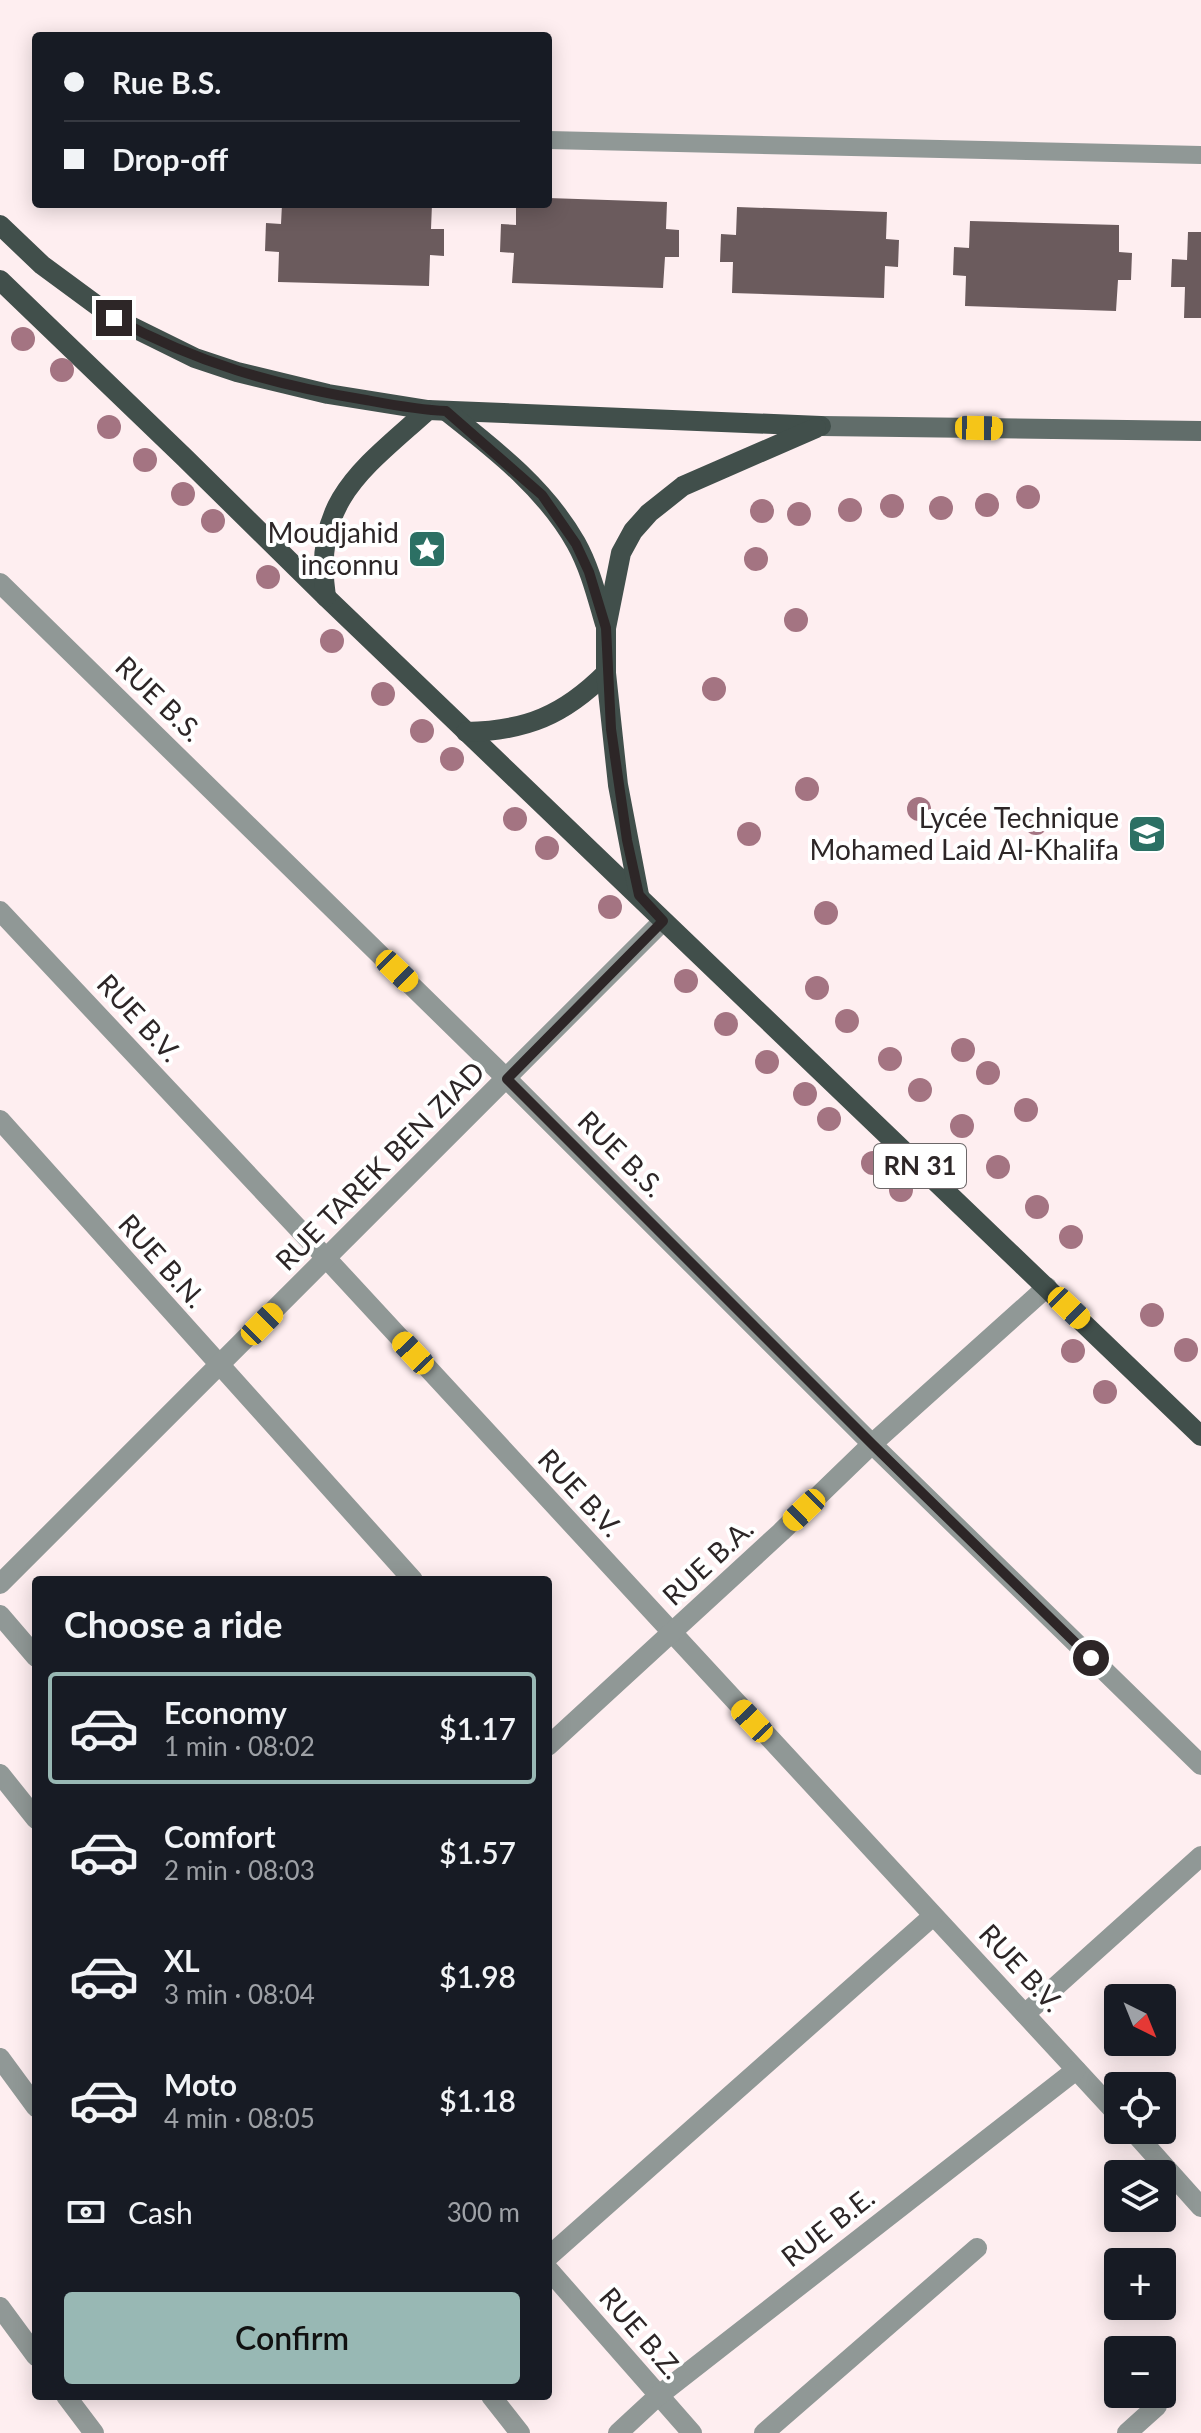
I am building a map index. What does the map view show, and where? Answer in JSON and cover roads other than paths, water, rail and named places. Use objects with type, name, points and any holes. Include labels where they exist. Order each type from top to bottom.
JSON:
[{"type":"main road","points":[[0,225],[42,265],[102,309],[154,339],[195,358],[237,372],[328,394],[437,411],[821,426],[1201,431]]},
{"type":"main road","name":"RN 31","points":[[0,280],[466,732],[1201,1436]]},
{"type":"main road","points":[[326,597],[322,568],[324,539],[334,511],[349,486],[369,464],[437,411]]},
{"type":"main road","points":[[437,411],[522,475],[561,519],[589,572],[606,628]]},
{"type":"main road","points":[[639,895],[618,785],[606,673],[606,628],[621,553],[633,531],[649,513],[683,486],[821,426]]},
{"type":"main road","points":[[466,732],[505,729],[543,719],[567,707],[606,673]]},
{"type":"street","name":"RUE B.S.","points":[[0,583],[1201,1765]]},
{"type":"street","name":"RUE B.V.","points":[[0,911],[327,1259],[1104,2100]]},
{"type":"street","name":"RUE TAREK BEN ZIAD","points":[[0,1584],[663,921]]},
{"type":"street","name":"RUE B.N.","points":[[0,1120],[409,1576]]},
{"type":"street","name":"RUE B.A.","points":[[552,1737],[672,1634],[872,1444],[1047,1287]]},
{"type":"street","points":[[0,1615],[32,1652]]},
{"type":"street","points":[[0,1774],[32,1814]]},
{"type":"street","points":[[1025,2014],[1201,1856]]},
{"type":"street","points":[[552,2253],[933,1916]]},
{"type":"street","points":[[0,2058],[32,2102]]},
{"type":"street","name":"RUE B.E.","points":[[618,2433],[658,2396],[1076,2070]]},
{"type":"street","points":[[1145,2144],[1201,2207]]},
{"type":"street","points":[[764,2433],[977,2248]]},
{"type":"street","name":"RUE B.Z.","points":[[552,2274],[692,2433]]},
{"type":"street","points":[[0,2307],[32,2351]]},
{"type":"street","points":[[69,2400],[94,2433]]},
{"type":"street","points":[[494,2400],[520,2433]]},
{"type":"street","points":[[1127,2433],[1155,2408]]},
{"type":"lane","points":[[552,140],[1201,155]]},
{"type":"place","name":"Moudjahid inconnu","points":[[427,549]]},
{"type":"place","name":"Lycée Technique Mohamed Laid Al-Khalifa","points":[[1147,834]]}]
